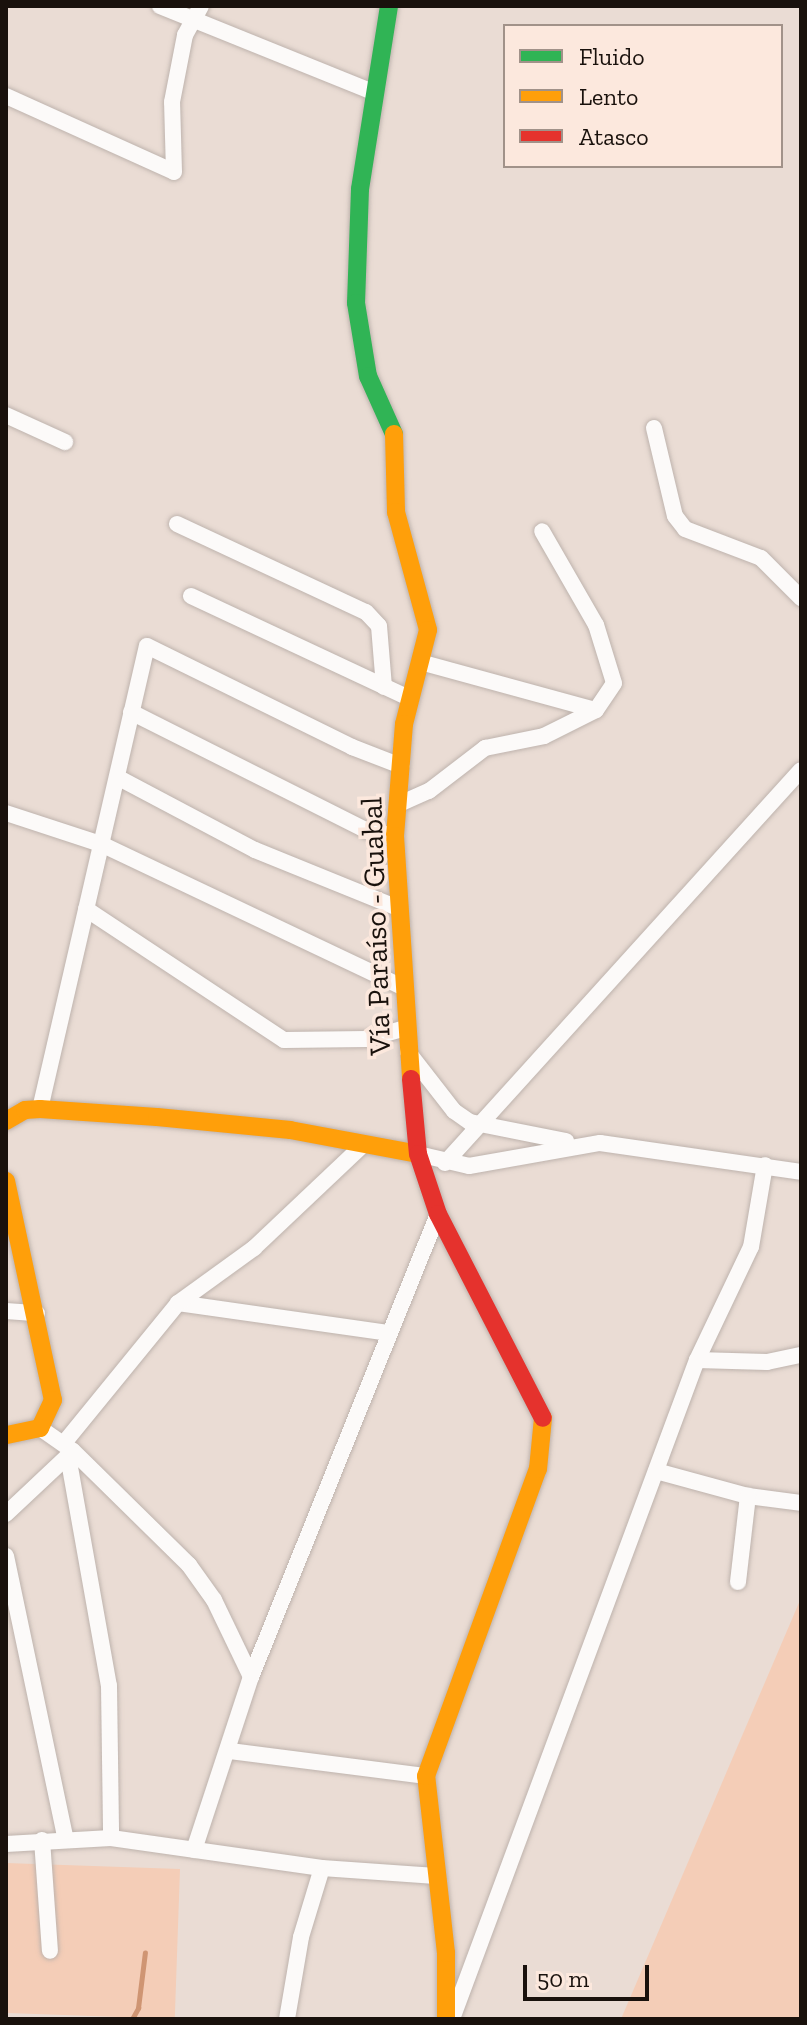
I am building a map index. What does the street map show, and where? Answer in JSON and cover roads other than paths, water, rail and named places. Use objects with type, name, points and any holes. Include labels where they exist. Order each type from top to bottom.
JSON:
[{"type":"street","points":[[160,6],[187,11],[373,92]]},
{"type":"street","name":"Vía Paraíso - Guabal","points":[[389,6],[360,189],[359,341],[368,376],[394,434],[396,512],[427,618],[401,766],[395,836],[402,987],[418,1154],[438,1214],[545,1423],[538,1469],[426,1776]]},
{"type":"street","points":[[6,96],[174,172],[172,102],[187,11]]},
{"type":"street","points":[[6,415],[65,442]]},
{"type":"street","points":[[654,428],[675,516],[685,529],[761,558],[801,598]]},
{"type":"street","points":[[177,524],[366,612],[379,626],[384,687]]},
{"type":"street","points":[[397,805],[429,791],[485,748],[544,736],[596,710],[614,683],[596,625],[542,531]]},
{"type":"street","points":[[191,596],[411,699]]},
{"type":"street","points":[[40,1109],[147,646],[352,747],[401,766]]},
{"type":"street","points":[[420,662],[596,710]]},
{"type":"street","points":[[131,712],[368,831],[395,836]]},
{"type":"street","points":[[445,1163],[482,1127],[801,770]]},
{"type":"street","points":[[117,777],[255,850],[398,908]]},
{"type":"street","points":[[6,813],[101,844],[402,987]]},
{"type":"street","points":[[86,909],[284,1040],[367,1039],[405,1028]]},
{"type":"street","points":[[407,1051],[454,1111],[482,1127],[801,1172]]},
{"type":"street","points":[[6,1121],[25,1110],[40,1109],[290,1130],[469,1166],[580,1143]]},
{"type":"street","points":[[6,1514],[69,1450],[178,1303],[254,1248],[364,1144]]},
{"type":"street","points":[[449,2019],[697,1360],[751,1247],[765,1165]]},
{"type":"street","points":[[6,1181],[37,1313],[53,1400],[40,1428]]},
{"type":"street","points":[[194,1850],[230,1751],[251,1677],[438,1214]]},
{"type":"street","points":[[178,1303],[388,1333]]},
{"type":"street","points":[[6,1311],[37,1313]]},
{"type":"street","points":[[697,1360],[767,1362],[801,1355]]},
{"type":"street","points":[[6,1435],[40,1428],[69,1450],[203,1583],[251,1677]]},
{"type":"street","points":[[69,1450],[109,1686],[111,1838]]},
{"type":"street","points":[[656,1471],[748,1496],[801,1503]]},
{"type":"street","points":[[738,1582],[748,1496]]},
{"type":"street","points":[[6,1556],[65,1837]]},
{"type":"street","points":[[230,1751],[426,1776],[446,1953],[449,2019]]},
{"type":"street","points":[[6,1844],[65,1837],[111,1838],[322,1868],[436,1876]]},
{"type":"street","points":[[42,1840],[50,1951]]},
{"type":"street","points":[[287,2019],[301,1937],[322,1868]]},
{"type":"waterway","points":[[132,2019],[138,2008],[145,1952]]}]
